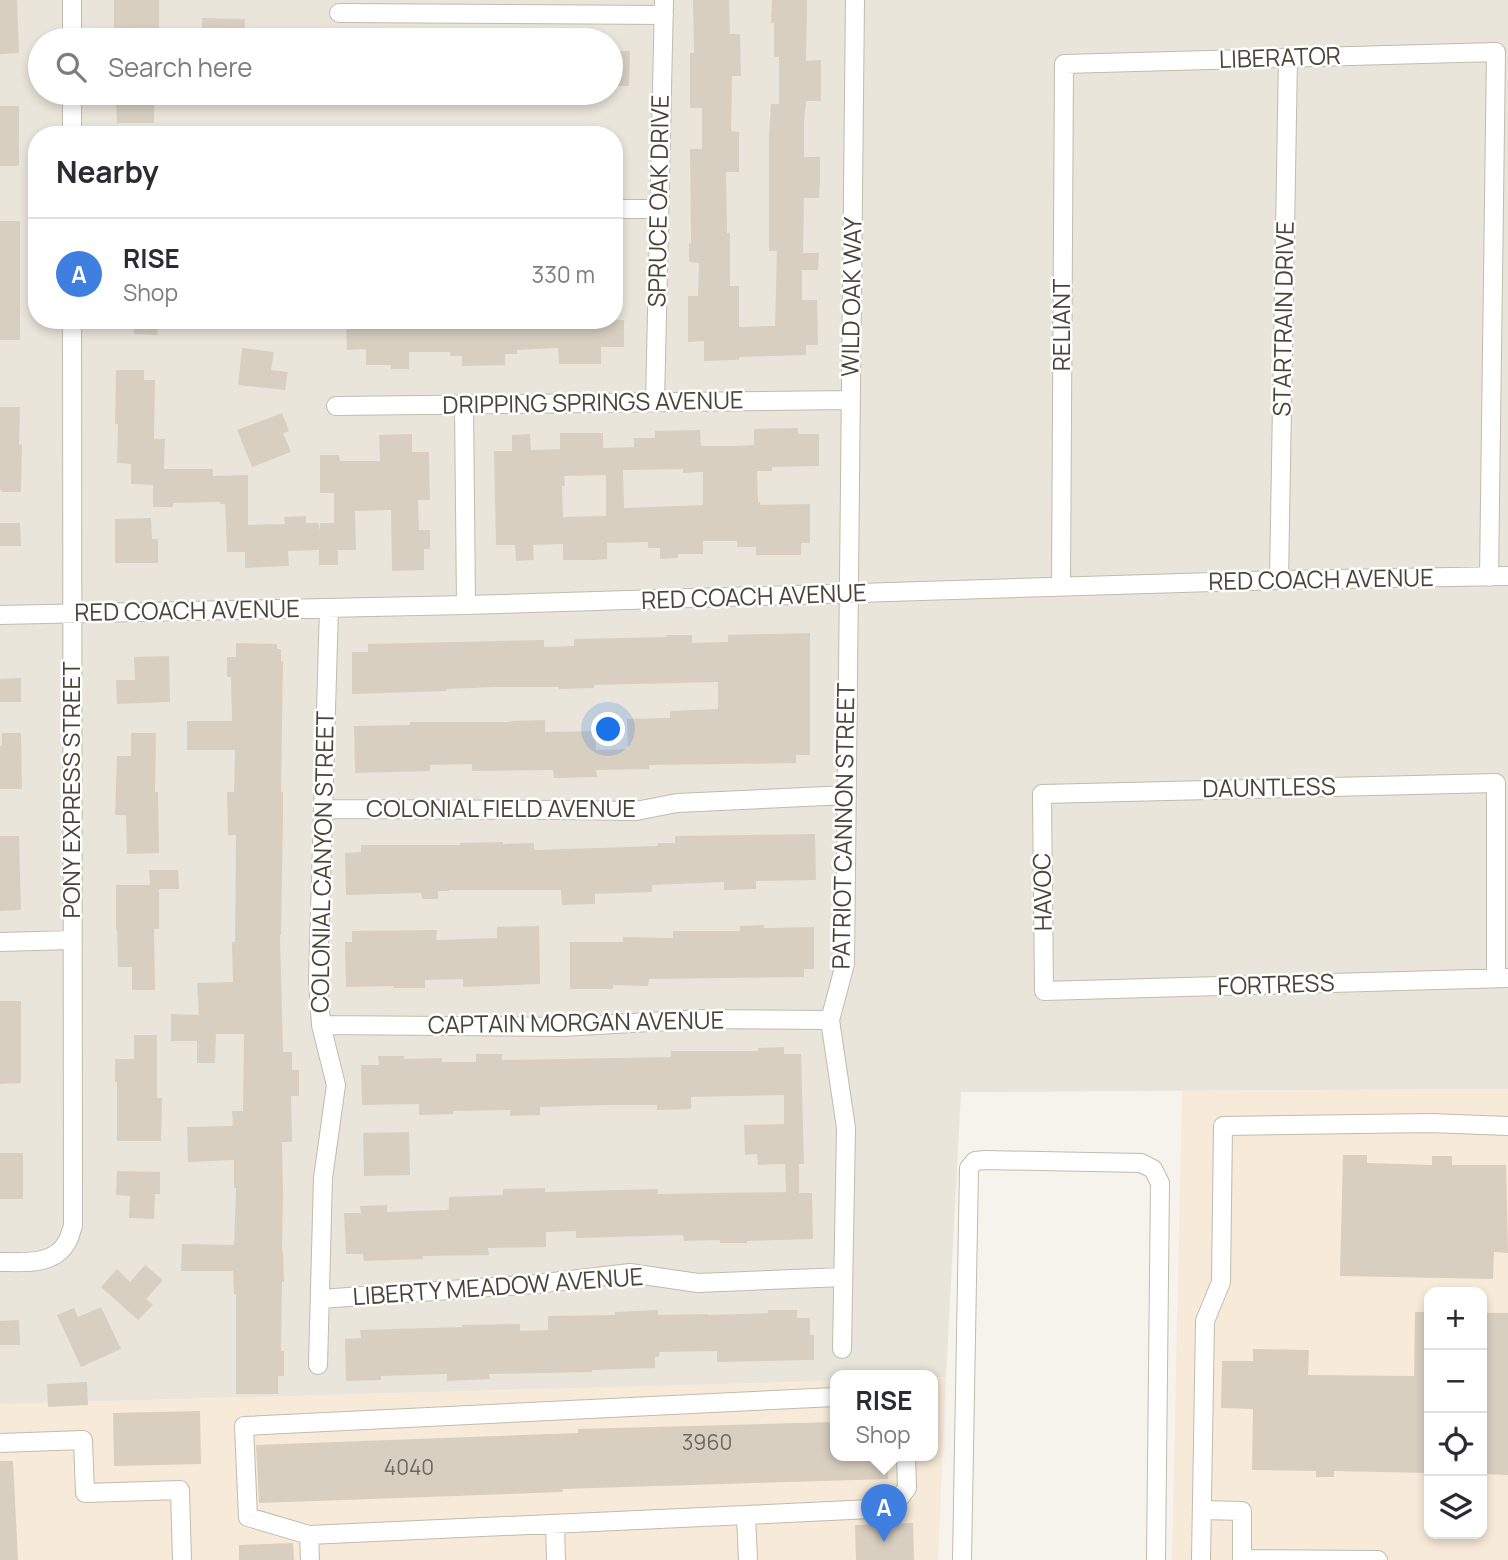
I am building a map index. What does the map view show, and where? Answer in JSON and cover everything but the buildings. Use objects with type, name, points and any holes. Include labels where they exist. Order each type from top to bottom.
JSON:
[{"type":"street","points":[[72,0],[72,28]]},
{"type":"street","name":"WILD OAK WAY","points":[[849,594],[855,0]]},
{"type":"street","points":[[339,13],[664,7]]},
{"type":"street","name":"SPRUCE OAK DRIVE","points":[[655,402],[664,7]]},
{"type":"street","name":"LIBERATOR","points":[[1064,64],[1496,52],[1489,577]]},
{"type":"street","name":"STARTRAIN DRIVE","points":[[1279,580],[1288,58]]},
{"type":"street","name":"RELIANT","points":[[1061,586],[1064,64]]},
{"type":"street","points":[[72,105],[72,126]]},
{"type":"street","points":[[623,209],[659,209]]},
{"type":"street","name":"PONY EXPRESS STREET","points":[[0,1262],[38,1261],[57,1255],[67,1242],[73,1226],[72,329]]},
{"type":"street","name":"DRIPPING SPRINGS AVENUE","points":[[336,406],[851,400]]},
{"type":"street","points":[[464,405],[466,605]]},
{"type":"street","name":"RED COACH AVENUE","points":[[0,615],[1508,576]]},
{"type":"street","name":"PATRIOT CANNON STREET","points":[[842,1349],[846,1128],[830,1020],[845,964],[849,594]]},
{"type":"street","name":"COLONIAL CANYON STREET","points":[[318,1365],[323,1178],[336,1085],[321,1026],[318,981],[329,608]]},
{"type":"street","name":"DAUNTLESS","points":[[1042,794],[1496,783],[1502,978]]},
{"type":"street","name":"HAVOC","points":[[1042,794],[1044,991]]},
{"type":"street","name":"COLONIAL FIELD AVENUE","points":[[323,809],[636,811],[677,803],[847,795]]},
{"type":"street","points":[[0,942],[72,940]]},
{"type":"street","name":"FORTRESS","points":[[1044,991],[1502,978]]},
{"type":"street","name":"CAPTAIN MORGAN AVENUE","points":[[321,1026],[562,1027],[702,1019],[830,1020]]},
{"type":"street","points":[[1201,1560],[1205,1321],[1221,1282],[1223,1126],[1430,1123],[1508,1126]]},
{"type":"street","points":[[962,1560],[969,1168],[975,1161],[985,1160],[1141,1163],[1153,1169],[1160,1183],[1156,1560]]},
{"type":"street","name":"LIBERTY MEADOW AVENUE","points":[[320,1299],[536,1284],[630,1273],[698,1283],[843,1277]]},
{"type":"street","points":[[830,1397],[244,1426],[248,1517],[309,1535],[892,1508],[907,1488],[906,1461]]},
{"type":"street","points":[[0,1443],[83,1440],[85,1493],[180,1490],[182,1560]]},
{"type":"street","points":[[1202,1510],[1242,1511],[1242,1559],[1378,1560]]},
{"type":"street","points":[[746,1515],[748,1560]]},
{"type":"street","points":[[555,1524],[556,1560]]},
{"type":"street","points":[[309,1535],[310,1560]]},
{"type":"shaded area","points":[[0,0],[1508,0],[1508,1089],[961,1092],[946,1377],[938,1378],[938,1370],[830,1370],[830,1381],[0,1404]]},
{"type":"shaded area","points":[[1508,1089],[1508,1560],[1172,1560],[1182,1091]]},
{"type":"shaded area","points":[[946,1377],[938,1560],[0,1560],[0,1404],[830,1381],[830,1461],[938,1461],[938,1378]]},
{"type":"place","name":"RISE","points":[[884,1542]]}]
